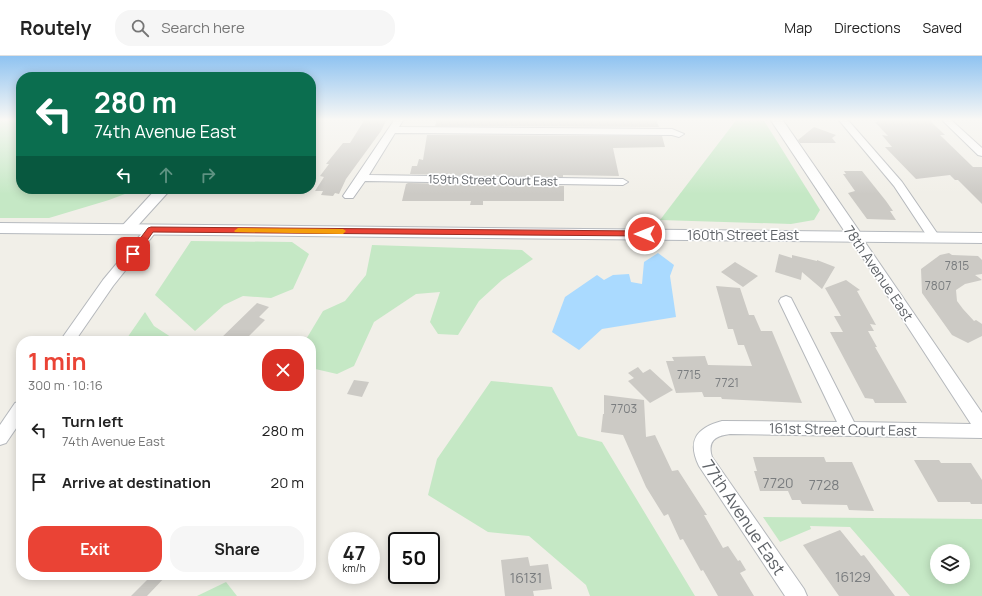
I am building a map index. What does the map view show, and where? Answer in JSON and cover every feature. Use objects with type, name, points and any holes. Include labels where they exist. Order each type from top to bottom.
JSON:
[{"type":"main road","name":"160th Street East","points":[[0,228],[854,235],[982,238]]},
{"type":"street","points":[[349,196],[383,144]]},
{"type":"street","name":"78th Avenue East","points":[[793,144],[982,426]]},
{"type":"street","points":[[864,144],[898,184],[933,236]]},
{"type":"street","points":[[972,144],[982,153]]},
{"type":"street","name":"159th Street Court East","points":[[362,178],[623,182]]},
{"type":"street","points":[[127,229],[159,194]]},
{"type":"street","points":[[71,336],[108,283],[151,230]]},
{"type":"street","points":[[786,301],[849,429]]},
{"type":"street","points":[[0,438],[16,415]]},
{"type":"street","name":"161st Street Court East","points":[[705,435],[720,428],[730,427],[982,431]]},
{"type":"street","name":"77th Avenue East","points":[[705,435],[701,442],[701,451],[705,460],[797,596]]},
{"type":"green space","points":[[0,144],[16,144],[16,194],[125,194],[49,218],[0,218]]},
{"type":"green space","points":[[718,144],[779,144],[820,210],[814,220],[791,224],[660,220]]},
{"type":"green space","points":[[191,241],[292,242],[309,254],[293,289],[271,298],[243,296],[224,305],[195,331],[155,295]]},
{"type":"green space","points":[[372,245],[522,250],[533,259],[502,280],[479,301],[458,335],[438,334],[430,322],[440,292],[416,294],[374,322],[354,366],[337,374],[316,369],[316,336],[308,336],[323,311],[345,301],[366,275]]},
{"type":"green space","points":[[145,312],[154,326],[169,336],[128,336]]},
{"type":"green space","points":[[491,381],[552,387],[578,436],[602,442],[695,596],[590,596],[586,585],[529,536],[488,532],[428,495],[437,459]]},
{"type":"green space","points":[[763,517],[982,519],[982,596],[910,596],[850,527],[810,526],[811,529],[780,542]]},
{"type":"green space","points":[[226,582],[237,596],[197,596]]},
{"type":"water","points":[[658,253],[674,265],[670,276],[676,317],[602,329],[579,350],[552,332],[565,297],[597,275],[604,280],[613,275],[629,274],[631,282],[642,284],[644,262]]},
{"type":"building","points":[[342,144],[371,144],[346,179],[339,194],[335,193],[333,196],[321,195],[323,191],[316,191],[324,177],[320,176],[329,164],[326,164]]},
{"type":"building","points":[[426,144],[664,144],[665,147],[613,148],[619,176],[563,175],[563,177],[410,174],[412,166],[417,166],[419,159],[423,160]]},
{"type":"building","points":[[890,144],[949,144],[973,167],[982,167],[982,204],[958,180],[955,180],[950,175],[916,179],[885,147],[892,147]]},
{"type":"building","points":[[844,171],[862,171],[893,211],[890,211],[896,220],[867,219],[848,193],[855,191],[843,174],[846,174]]},
{"type":"building","points":[[406,184],[564,186],[564,201],[483,201],[483,205],[470,205],[471,201],[402,201]]},
{"type":"building","points":[[949,253],[952,255],[978,256],[982,260],[982,274],[975,275],[982,280],[965,284],[956,290],[957,301],[963,309],[974,321],[976,320],[982,324],[982,336],[968,343],[952,335],[922,293],[921,269],[940,255]]},
{"type":"building","points":[[779,254],[792,258],[792,255],[817,260],[835,267],[822,289],[802,272],[801,280],[775,272]]},
{"type":"building","points":[[735,262],[758,276],[743,287],[721,272]]},
{"type":"building","points":[[846,280],[860,290],[857,291],[876,325],[870,324],[874,331],[868,331],[877,347],[875,347],[907,403],[875,403],[873,399],[865,398],[830,332],[843,332],[834,316],[841,316],[825,288]]},
{"type":"building","points":[[716,286],[740,288],[749,315],[754,315],[761,331],[772,331],[802,403],[722,399],[721,397],[704,397],[702,392],[676,393],[666,361],[674,361],[672,357],[705,356],[708,365],[752,366],[744,345],[738,345],[733,329],[728,329]]},
{"type":"building","points":[[257,303],[269,307],[259,317],[265,320],[249,336],[223,336]]},
{"type":"building","points":[[638,367],[643,373],[650,369],[673,390],[650,403],[628,381],[634,378],[628,373]]},
{"type":"building","points":[[354,380],[369,382],[362,397],[347,394]]},
{"type":"building","points":[[604,395],[644,400],[646,437],[655,435],[672,471],[678,470],[707,515],[704,515],[723,548],[728,546],[738,561],[740,560],[746,570],[740,573],[754,596],[718,596],[703,570],[701,571],[683,539],[680,540],[668,514],[664,516],[646,487],[623,435],[601,432],[604,414]]},
{"type":"building","points":[[753,457],[824,457],[826,462],[852,462],[874,511],[849,510],[847,505],[802,504],[800,500],[792,500],[788,491],[760,491],[754,471],[757,471]]},
{"type":"building","points":[[914,460],[939,460],[941,463],[971,463],[982,480],[982,504],[971,504],[970,502],[938,502]]},
{"type":"building","points":[[840,530],[861,556],[864,555],[895,596],[839,596],[803,545]]},
{"type":"building","points":[[528,557],[530,566],[548,564],[552,589],[533,591],[534,596],[505,596],[501,560]]},
{"type":"building","points":[[147,580],[162,580],[147,596],[131,596]]},
{"type":"slow traffic","points":[[238,231],[343,231]]},
{"type":"route","points":[[133,254],[151,230],[645,234]]}]
